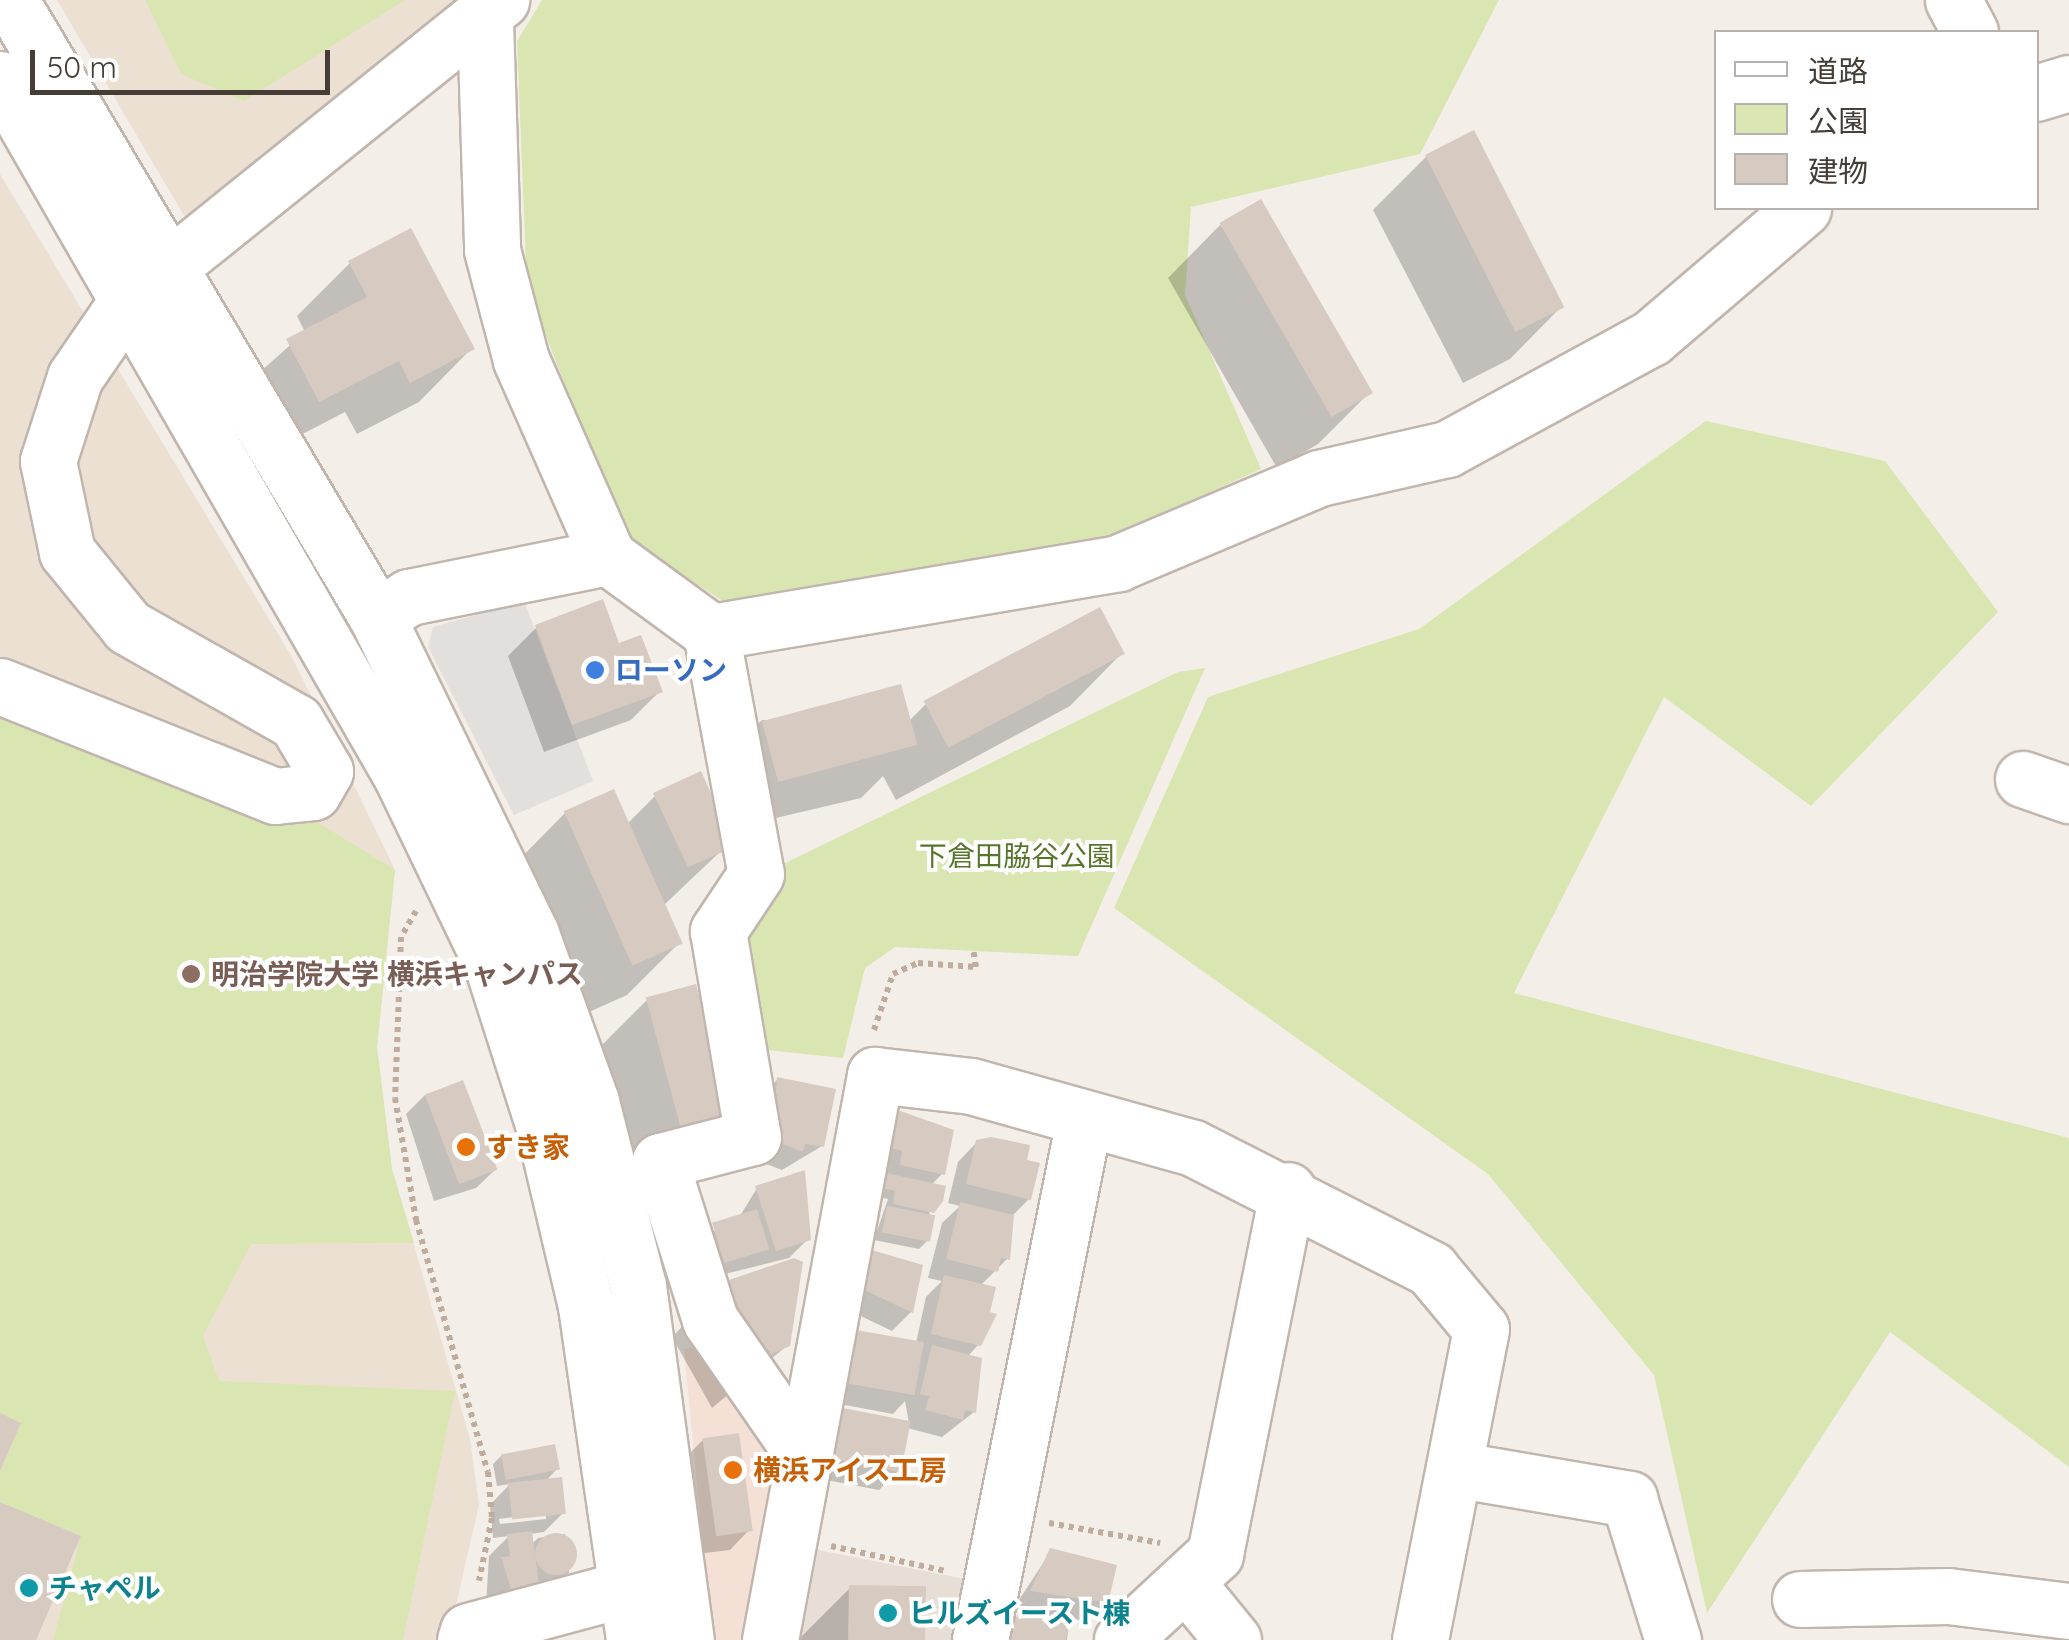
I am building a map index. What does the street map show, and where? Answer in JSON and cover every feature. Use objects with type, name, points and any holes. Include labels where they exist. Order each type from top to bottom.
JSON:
[{"type":"street","points":[[10,0],[147,285],[445,858],[492,964],[544,1124],[586,1306],[631,1614],[466,1635]]},
{"type":"street","points":[[1953,0],[1969,30]]},
{"type":"street","points":[[0,686],[275,796],[313,792],[325,771],[296,722],[128,627],[68,552],[48,461],[74,377],[147,285],[493,11]]},
{"type":"street","points":[[493,11],[492,250],[520,360],[608,557],[711,632],[756,874],[718,932],[753,1138],[660,1161],[710,1320],[800,1450]]},
{"type":"street","points":[[0,79],[377,618],[531,934],[591,1102],[638,1286],[686,1640]]},
{"type":"street","points":[[2039,92],[2069,83]]},
{"type":"street","points":[[711,632],[1118,563],[1319,478],[1447,450],[1664,329],[1800,210]]},
{"type":"street","points":[[377,618],[409,597],[608,557]]},
{"type":"street","points":[[770,1640],[792,1537],[800,1450],[875,1075],[971,1086],[1193,1148],[1288,1190],[1431,1269],[1481,1329],[1420,1640]]},
{"type":"street","points":[[980,1640],[1084,1120]]},
{"type":"street","points":[[1122,1640],[1201,1569],[1288,1190]]},
{"type":"street","points":[[1454,1469],[1629,1500],[1673,1640]]},
{"type":"street","points":[[1201,1569],[1233,1640]]},
{"type":"street","points":[[1800,1598],[1948,1596],[2069,1612]]},
{"type":"path","points":[[445,858],[401,937],[395,1098],[416,1220],[488,1472],[492,1518],[466,1635]]},
{"type":"path","points":[[875,1075],[868,1056],[882,988],[918,963],[976,967],[973,949]]},
{"type":"path","points":[[1005,1514],[1201,1569]]},
{"type":"path","points":[[792,1537],[991,1582]]},
{"type":"shaded area","points":[[57,0],[479,0],[186,219]]},
{"type":"shaded area","name":"明治学院大学 横浜キャンパス","points":[[0,174],[292,657],[395,870],[377,1047],[392,1169],[470,1439],[479,1505],[448,1640],[0,1640]]},
{"type":"shaded area","points":[[524,601],[593,781],[514,815],[428,647],[433,627]]},
{"type":"shaded area","name":"横浜アイス工房","points":[[694,1348],[764,1444],[778,1496],[749,1640],[712,1640],[684,1349]]},
{"type":"shaded area","points":[[818,1550],[970,1580],[958,1640],[801,1640]]},
{"type":"green space","points":[[145,0],[405,0],[244,101],[181,74]]},
{"type":"green space","points":[[542,0],[1499,0],[1420,154],[1191,207],[1185,295],[1261,469],[1086,548],[723,601],[624,537],[527,287],[517,41]]},
{"type":"green space","points":[[1706,421],[1885,461],[1998,612],[1811,806],[1664,697],[1514,993],[2069,1138],[2069,1467],[1890,1332],[1707,1613],[1654,1375],[1488,1174],[1114,908],[1208,697],[1419,629]]},
{"type":"green space","name":"下倉田脇谷公園","points":[[1205,668],[1078,956],[895,947],[865,968],[843,1058],[767,1050],[731,934],[773,869],[1178,672]]},
{"type":"green space","name":"明治学院大学 横浜キャンパス","points":[[0,686],[275,796],[395,870],[377,1047],[392,1169],[414,1243],[251,1244],[203,1336],[219,1381],[455,1391],[403,1640],[53,1640],[81,1536],[0,1502],[0,1471],[21,1423],[0,1413]]},
{"type":"building","points":[[1474,130],[1564,307],[1515,332],[1425,155]]},
{"type":"building","points":[[1261,199],[1373,393],[1331,417],[1219,223]]},
{"type":"building","points":[[411,228],[475,349],[410,383],[399,361],[319,402],[286,339],[367,297],[348,261]]},
{"type":"building","points":[[603,599],[619,643],[641,635],[663,692],[572,725],[535,625]]},
{"type":"building","points":[[1100,607],[1125,654],[948,748],[923,701]]},
{"type":"building","points":[[901,684],[917,745],[778,782],[762,721]]},
{"type":"building","points":[[701,771],[730,835],[720,840],[725,851],[688,867],[653,793]]},
{"type":"building","points":[[614,789],[683,943],[632,966],[564,811]]},
{"type":"building","points":[[696,984],[731,1114],[681,1128],[646,997]]},
{"type":"building","points":[[777,1077],[836,1089],[824,1147],[805,1144],[803,1152],[772,1140]]},
{"type":"building","name":"すき家","points":[[463,1080],[497,1170],[459,1184],[425,1095]]},
{"type":"building","points":[[892,1108],[954,1130],[945,1175],[900,1165],[902,1151],[885,1147]]},
{"type":"building","points":[[991,1137],[1030,1145],[1027,1160],[1040,1163],[1031,1200],[966,1184],[976,1140]]},
{"type":"building","points":[[805,1170],[811,1240],[776,1251],[755,1186]]},
{"type":"building","points":[[877,1171],[946,1186],[943,1201],[934,1213],[893,1204],[895,1191],[874,1186]]},
{"type":"building","points":[[960,1202],[1014,1215],[1010,1260],[1001,1258],[998,1272],[946,1259]]},
{"type":"building","points":[[887,1206],[935,1215],[930,1242],[882,1233]]},
{"type":"building","points":[[757,1209],[769,1249],[724,1263],[712,1223]]},
{"type":"building","points":[[868,1249],[923,1265],[913,1313],[860,1288]]},
{"type":"building","points":[[794,1258],[803,1262],[790,1346],[765,1357],[723,1282]]},
{"type":"building","points":[[944,1275],[996,1287],[990,1312],[997,1314],[981,1346],[931,1334]]},
{"type":"building","points":[[856,1330],[924,1342],[915,1395],[847,1383]]},
{"type":"building","points":[[932,1345],[982,1358],[976,1413],[965,1410],[963,1420],[925,1410],[929,1396],[920,1394]]},
{"type":"building","points":[[843,1408],[911,1421],[901,1472],[833,1459]]},
{"type":"building","points":[[0,1413],[21,1423],[0,1471]]},
{"type":"building","points":[[739,1433],[753,1531],[716,1536],[702,1438]]},
{"type":"building","points":[[555,1444],[560,1470],[506,1480],[501,1454]]},
{"type":"building","points":[[562,1477],[566,1514],[512,1519],[508,1483]]},
{"type":"building","name":"チャペル","points":[[0,1502],[81,1536],[36,1640],[0,1640]]},
{"type":"building","points":[[532,1531],[540,1593],[513,1596],[501,1557],[510,1556],[507,1534]]},
{"type":"building","points":[[556,1533],[571,1539],[577,1554],[571,1569],[556,1575],[541,1569],[535,1554],[541,1539]]},
{"type":"building","points":[[1050,1548],[1117,1565],[1108,1603],[1030,1591]]},
{"type":"building","name":"ヒルズイースト棟","points":[[849,1585],[926,1586],[925,1640],[848,1640]]},
{"type":"building","points":[[1021,1609],[1071,1621],[1066,1640],[1003,1640]]},
{"type":"place","name":"ローソン","points":[[595,670]]},
{"type":"place","name":"明治学院大学 横浜キャンパス","points":[[191,974]]},
{"type":"place","name":"すき家","points":[[466,1147]]},
{"type":"place","name":"横浜アイス工房","points":[[733,1470]]},
{"type":"place","name":"チャペル","points":[[29,1588]]},
{"type":"place","name":"ヒルズイースト棟","points":[[888,1613]]}]
